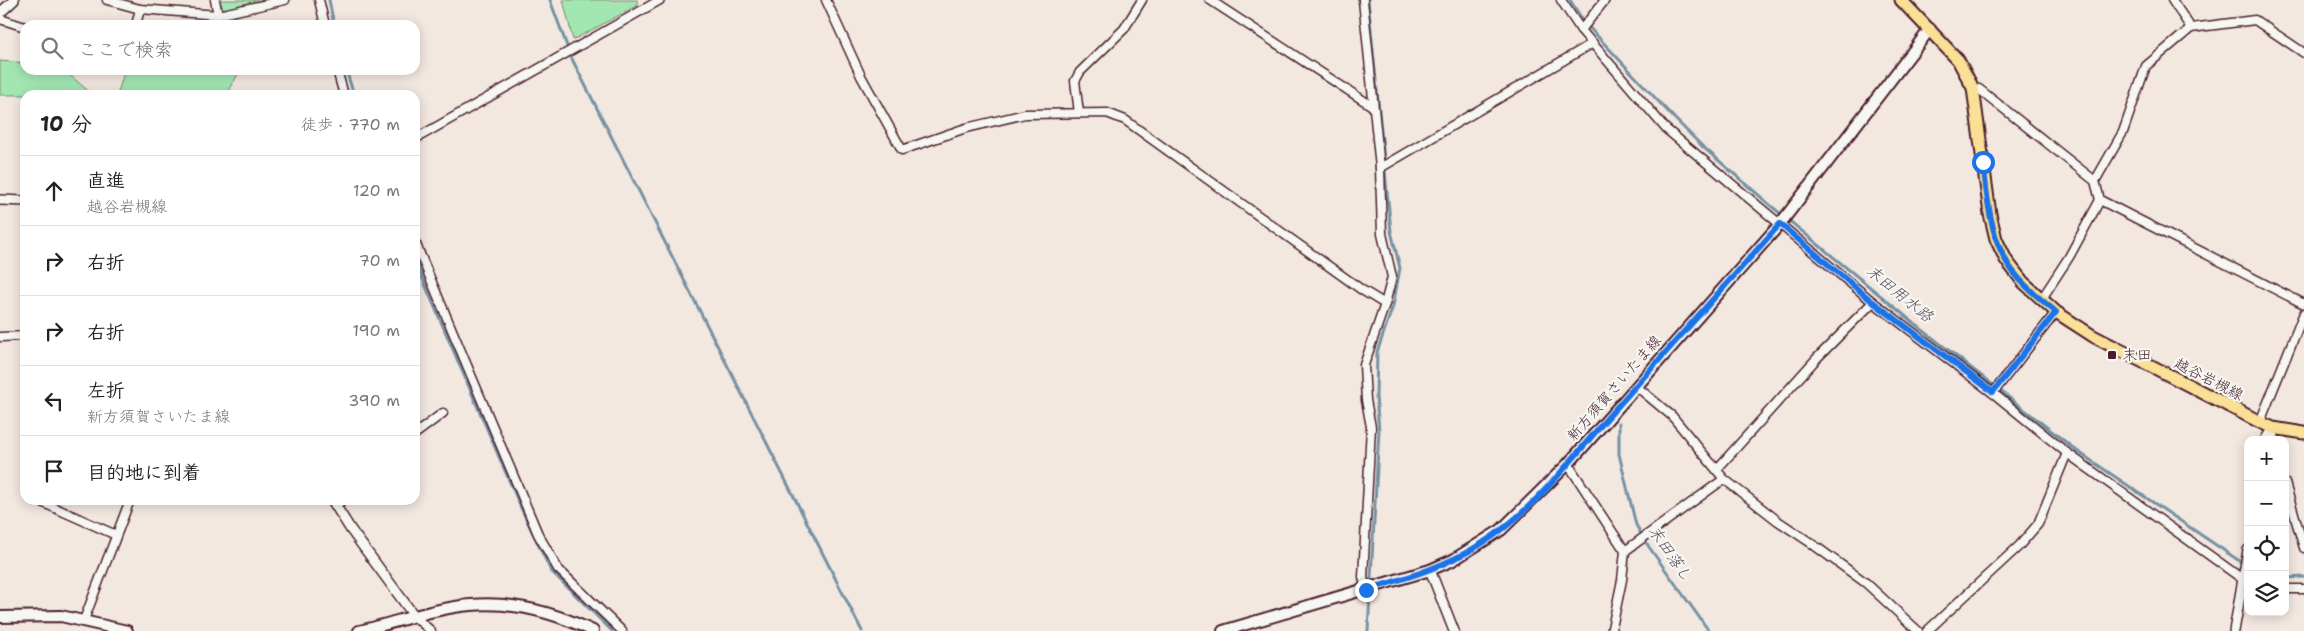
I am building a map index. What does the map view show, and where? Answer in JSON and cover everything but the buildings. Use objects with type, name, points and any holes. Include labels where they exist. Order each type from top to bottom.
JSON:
[{"type":"main road","name":"越谷岩槻線","points":[[1901,0],[1958,60],[1973,88],[1990,214],[1996,238],[2006,260],[2023,282],[2056,312],[2093,336],[2273,428],[2304,433]]},
{"type":"main road","name":"新方須賀さいたま線","points":[[1222,631],[1430,570],[1453,560],[1501,530],[1568,464],[1780,224],[1930,29]]},
{"type":"main road","points":[[359,631],[472,605],[496,605],[542,611],[593,631]]},
{"type":"main road","points":[[0,617],[43,615],[84,620],[127,631]]},
{"type":"street","points":[[0,13],[14,0]]},
{"type":"street","points":[[107,0],[140,10],[218,16],[285,0]]},
{"type":"street","points":[[214,0],[218,16]]},
{"type":"street","points":[[319,0],[324,20]]},
{"type":"street","points":[[420,136],[660,0]]},
{"type":"street","points":[[826,0],[861,76],[902,150],[966,128],[1025,114],[1107,113],[1125,120],[1362,290],[1385,304]]},
{"type":"street","points":[[1079,113],[1075,81],[1080,72],[1124,29],[1142,0]]},
{"type":"street","points":[[1210,0],[1372,106]]},
{"type":"street","points":[[1363,0],[1372,106],[1380,168],[1382,234],[1392,277],[1385,304],[1364,365],[1365,392],[1371,427],[1363,577],[1366,590]]},
{"type":"street","points":[[1561,0],[1581,30],[1666,129],[1873,302],[1993,392],[2066,453],[2244,581]]},
{"type":"street","points":[[1581,30],[1605,0]]},
{"type":"street","points":[[2172,0],[2191,28]]},
{"type":"street","points":[[137,20],[140,10]]},
{"type":"street","points":[[0,19],[20,25]]},
{"type":"street","points":[[2095,181],[2123,132],[2146,66],[2191,28],[2255,20],[2304,54]]},
{"type":"street","points":[[1380,168],[1593,43]]},
{"type":"street","points":[[338,75],[343,90]]},
{"type":"street","points":[[1973,88],[1979,89],[2095,181],[2100,200],[2069,257],[2041,300]]},
{"type":"street","points":[[0,200],[20,201]]},
{"type":"street","points":[[2100,200],[2304,304]]},
{"type":"street","points":[[420,254],[538,534],[558,569],[622,631]]},
{"type":"street","points":[[1717,469],[1817,358],[1873,302]]},
{"type":"street","points":[[1993,392],[2056,312]]},
{"type":"street","points":[[2260,422],[2304,313]]},
{"type":"street","points":[[0,337],[20,336]]},
{"type":"street","points":[[1636,386],[1672,416],[1724,479],[1778,521],[1866,583],[1918,631]]},
{"type":"street","points":[[420,430],[443,413]]},
{"type":"street","points":[[2268,436],[2273,428]]},
{"type":"street","points":[[2273,428],[2274,436]]},
{"type":"street","points":[[1927,631],[2019,546],[2038,524],[2066,453]]},
{"type":"street","points":[[1568,464],[1625,551],[1622,580],[1611,630]]},
{"type":"street","points":[[1625,551],[1724,479]]},
{"type":"street","points":[[2289,497],[2304,548]]},
{"type":"street","points":[[48,505],[116,535]]},
{"type":"street","points":[[84,620],[128,505]]},
{"type":"street","points":[[338,505],[351,530],[415,617],[431,631]]},
{"type":"street","points":[[1430,570],[1454,631]]},
{"type":"street","points":[[2234,631],[2244,586]]},
{"type":"street","points":[[2289,589],[2304,589]]},
{"type":"green space","points":[[219,0],[264,0],[224,10]]},
{"type":"green space","points":[[563,0],[637,0],[638,5],[573,40]]},
{"type":"green space","points":[[0,61],[20,63],[20,75],[70,75],[87,90],[20,90],[20,95],[0,95]]},
{"type":"green space","points":[[123,75],[237,75],[230,90],[119,90]]},
{"type":"waterway","points":[[329,0],[333,20]]},
{"type":"waterway","points":[[550,0],[571,57],[862,631]]},
{"type":"waterway","points":[[1368,0],[1391,231],[1400,268],[1393,306],[1377,352],[1376,397],[1379,430],[1368,631]]},
{"type":"waterway","name":"末田用水路","points":[[1570,0],[1584,22],[1675,119],[1702,146],[1770,205],[1915,324],[2077,451],[2244,564]]},
{"type":"waterway","points":[[348,75],[352,90]]},
{"type":"waterway","points":[[420,273],[521,508],[551,571],[612,631]]},
{"type":"waterway","name":"末田落し","points":[[1619,423],[1619,454],[1636,525],[1649,547],[1709,631]]},
{"type":"waterway","name":"末田用水路","points":[[2289,578],[2304,577]]},
{"type":"place","name":"末田","points":[[2112,355]]},
{"type":"route","points":[[1366,590],[1430,570],[1453,560],[1482,544],[1501,530],[1538,496],[1568,464],[1780,224],[1873,302],[1993,392],[2056,312],[2023,282],[2006,260],[1996,238],[1990,214],[1983,162]]}]
